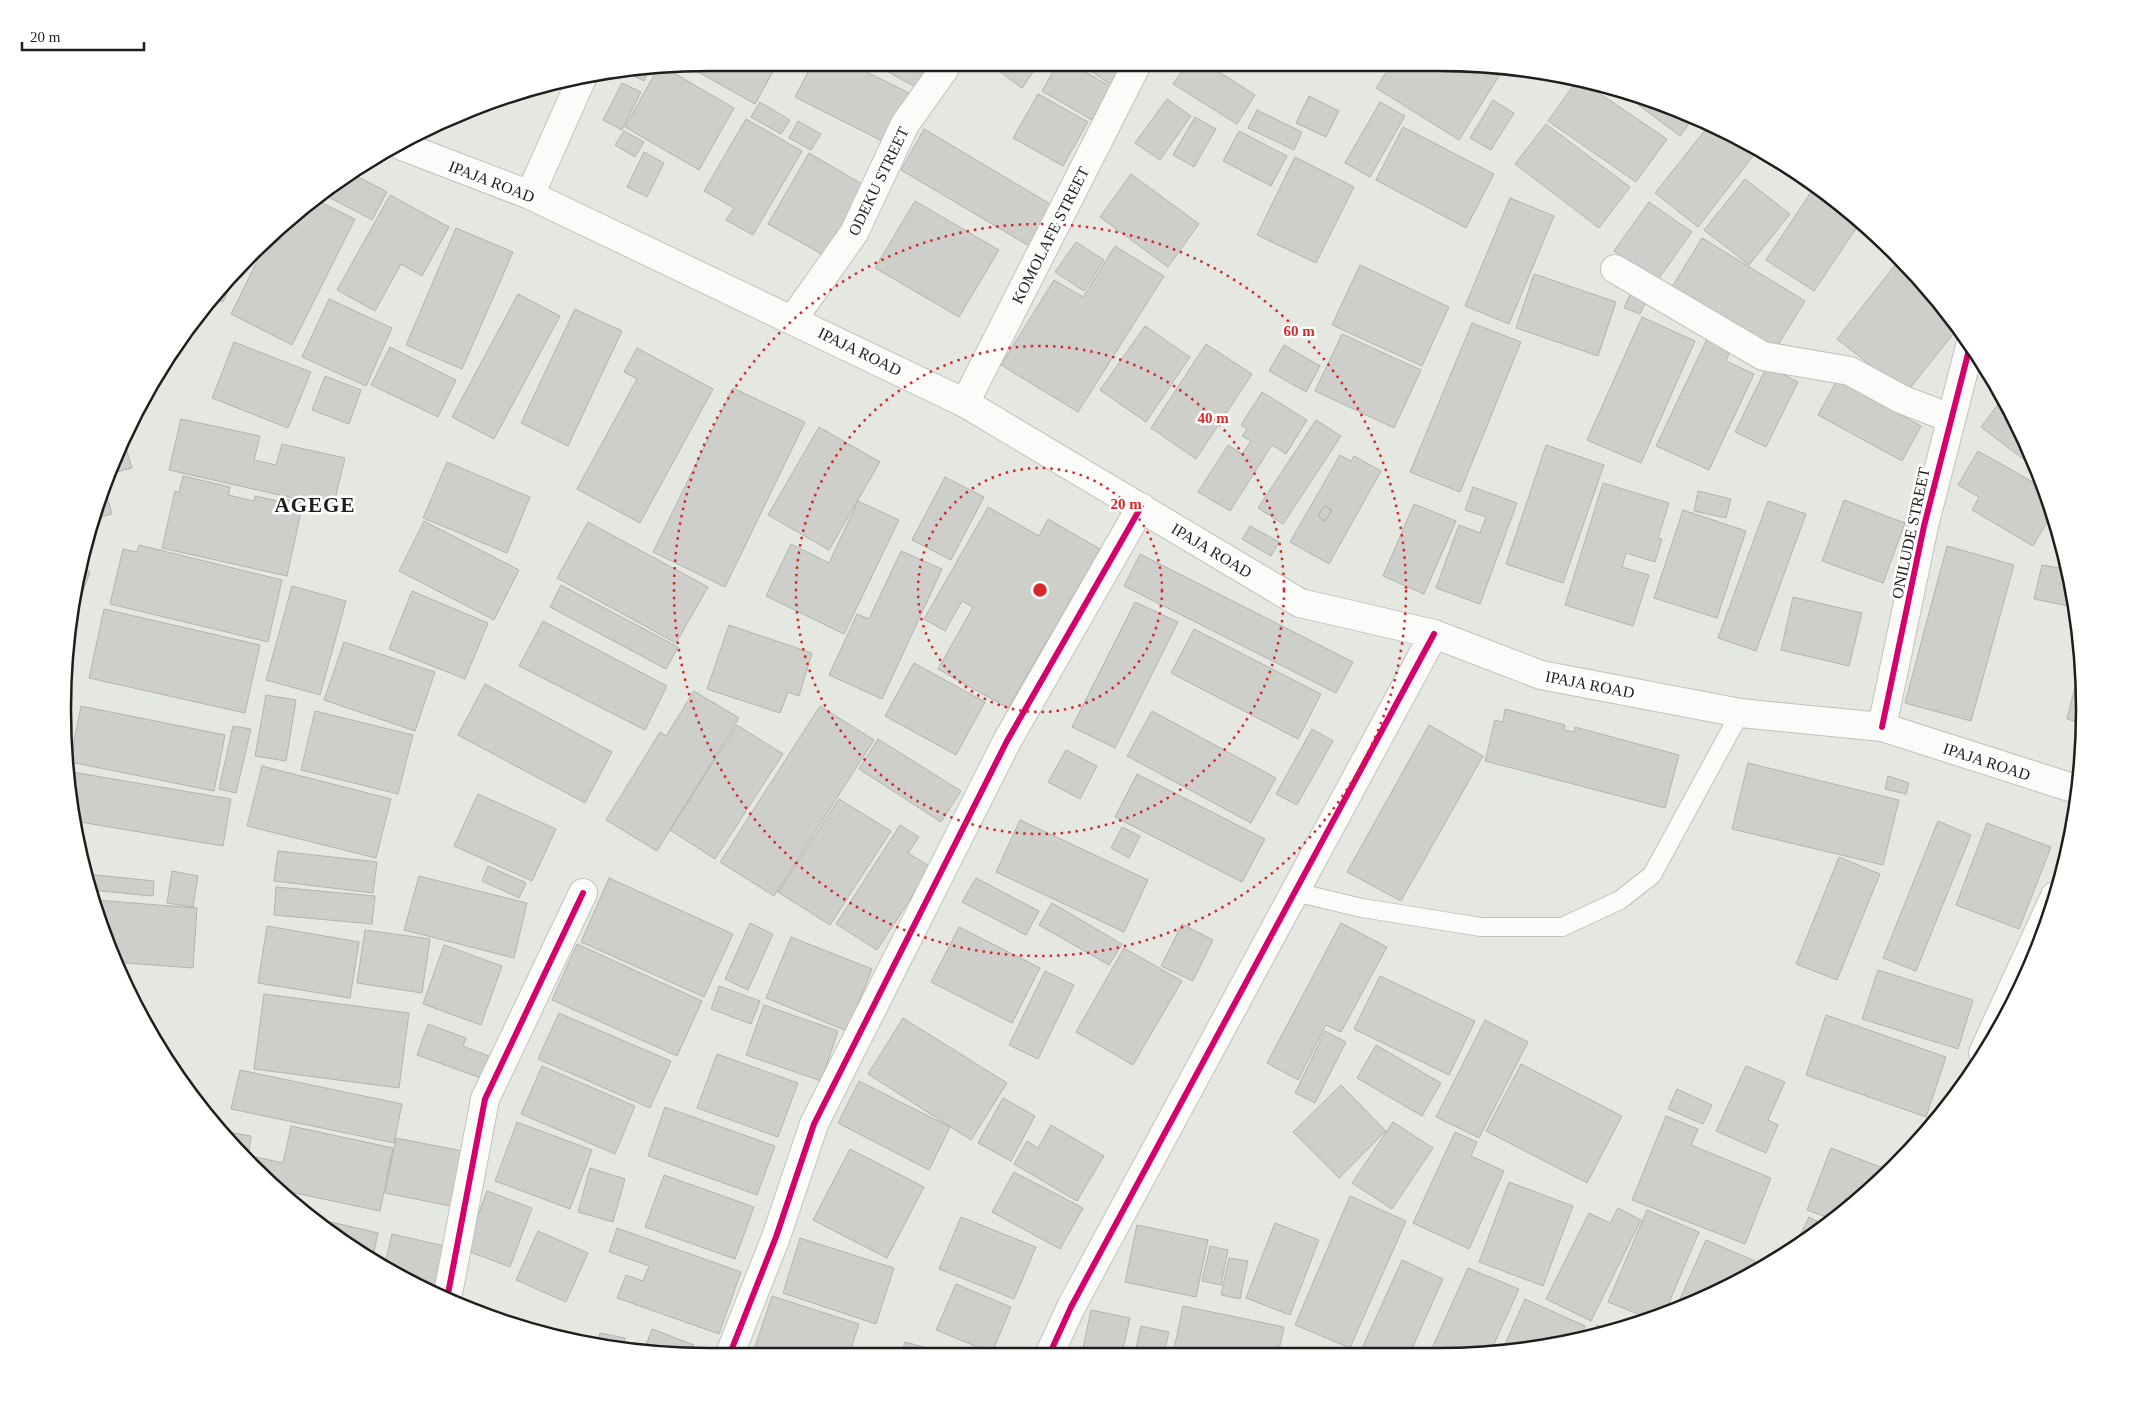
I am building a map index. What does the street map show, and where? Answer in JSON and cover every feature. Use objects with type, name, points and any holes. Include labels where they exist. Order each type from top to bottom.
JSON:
[{"type":"street","name":"ODEKU STREET","points":[[793,319],[854,233],[905,124],[944,71]]},
{"type":"street","name":"KOMOLAFE STREET","points":[[965,403],[1133,71]]},
{"type":"street","points":[[530,195],[579,85]]},
{"type":"street","name":"IPAJA ROAD","points":[[407,148],[530,195],[793,319],[965,403],[1300,603],[1434,634],[1541,675],[1740,713],[1882,727],[2071,787]]},
{"type":"street","points":[[1616,269],[1763,356],[1850,371],[1901,399],[1950,418]]},
{"type":"street","name":"ONILUDE STREET","points":[[1882,727],[1924,526],[1968,354]]},
{"type":"street","points":[[733,1348],[776,1237],[814,1124],[1007,741],[1141,507]]},
{"type":"street","points":[[1052,1348],[1071,1307],[1434,634]]},
{"type":"street","points":[[448,1292],[485,1099],[583,893]]},
{"type":"lane","points":[[1295,892],[1362,908],[1481,927],[1562,927],[1620,900],[1652,875],[1740,713]]},
{"type":"building","points":[[773,71],[755,104],[697,72]]},
{"type":"building","points":[[808,71],[865,71],[911,94],[886,143],[795,97]]},
{"type":"building","points":[[886,71],[929,71],[919,89]]},
{"type":"building","points":[[999,71],[1034,71],[1022,88]]},
{"type":"building","points":[[1053,71],[1084,71],[1111,87],[1092,120],[1042,91]]},
{"type":"building","points":[[1090,71],[1124,71],[1113,86]]},
{"type":"building","points":[[1182,71],[1218,71],[1255,95],[1237,124],[1173,84]]},
{"type":"building","points":[[1387,71],[1438,71],[1500,75],[1459,140],[1376,88]]},
{"type":"building","points":[[673,73],[734,108],[699,170],[625,127],[654,74]]},
{"type":"building","points":[[647,75],[644,81],[634,76]]},
{"type":"building","points":[[622,83],[641,92],[622,130],[603,120]]},
{"type":"building","points":[[1573,86],[1597,92],[1667,139],[1636,182],[1548,121]]},
{"type":"building","points":[[1038,94],[1088,122],[1063,166],[1013,138]]},
{"type":"building","points":[[1309,96],[1339,111],[1326,137],[1296,123]]},
{"type":"building","points":[[1167,99],[1191,116],[1160,160],[1135,143]]},
{"type":"building","points":[[1493,100],[1514,113],[1491,150],[1470,138]]},
{"type":"building","points":[[760,102],[790,120],[781,134],[751,117]]},
{"type":"building","points":[[1380,102],[1405,116],[1370,177],[1345,163]]},
{"type":"building","points":[[1635,103],[1689,123],[1680,136]]},
{"type":"building","points":[[1257,110],[1302,132],[1294,150],[1248,128]]},
{"type":"building","points":[[1195,117],[1216,129],[1194,167],[1173,155]]},
{"type":"building","points":[[746,119],[802,151],[753,235],[726,220],[734,208],[704,191]]},
{"type":"building","points":[[798,121],[821,134],[811,150],[789,138]]},
{"type":"building","points":[[1546,124],[1630,187],[1599,228],[1515,164]]},
{"type":"building","points":[[1403,127],[1494,174],[1466,228],[1376,180]]},
{"type":"building","points":[[924,129],[1052,205],[1029,246],[901,170]]},
{"type":"building","points":[[1705,130],[1754,155],[1698,227],[1655,193]]},
{"type":"building","points":[[624,131],[644,142],[635,157],[615,145]]},
{"type":"building","points":[[1239,131],[1287,156],[1271,186],[1223,161]]},
{"type":"building","points":[[644,152],[664,163],[647,197],[627,187]]},
{"type":"building","points":[[809,153],[867,187],[827,257],[768,224]]},
{"type":"building","points":[[1295,157],[1354,187],[1316,263],[1257,235]]},
{"type":"building","points":[[1131,174],[1199,224],[1168,267],[1100,217]]},
{"type":"building","points":[[358,177],[387,192],[372,220],[329,197]]},
{"type":"building","points":[[1745,179],[1790,214],[1749,265],[1704,230]]},
{"type":"building","points":[[1811,192],[1856,228],[1814,291],[1766,260]]},
{"type":"building","points":[[390,195],[449,227],[422,276],[401,264],[375,311],[337,290]]},
{"type":"building","points":[[1510,198],[1554,216],[1509,324],[1465,306]]},
{"type":"building","points":[[915,201],[999,250],[959,317],[875,268]]},
{"type":"building","points":[[1649,202],[1692,232],[1657,281],[1614,251]]},
{"type":"building","points":[[321,203],[355,219],[292,345],[231,314],[259,257]]},
{"type":"building","points":[[456,228],[513,252],[462,369],[406,345]]},
{"type":"building","points":[[1702,238],[1805,301],[1773,353],[1670,290]]},
{"type":"building","points":[[1076,242],[1104,260],[1084,291],[1055,272]]},
{"type":"building","points":[[1115,246],[1164,276],[1078,412],[1001,365],[1054,280],[1083,297]]},
{"type":"building","points":[[1360,265],[1449,307],[1422,366],[1332,325]]},
{"type":"building","points":[[1895,265],[1953,334],[1906,393],[1837,339]]},
{"type":"building","points":[[1534,274],[1616,302],[1598,356],[1516,328]]},
{"type":"building","points":[[1632,290],[1648,297],[1640,314],[1624,308]]},
{"type":"building","points":[[228,291],[223,302],[220,301]]},
{"type":"building","points":[[518,294],[560,316],[494,439],[452,417]]},
{"type":"building","points":[[329,299],[392,328],[366,386],[302,357]]},
{"type":"building","points":[[575,309],[622,331],[568,446],[521,423]]},
{"type":"building","points":[[1642,317],[1695,341],[1641,463],[1587,440]]},
{"type":"building","points":[[1472,323],[1521,342],[1460,492],[1410,472]]},
{"type":"building","points":[[1145,326],[1190,357],[1146,422],[1100,390]]},
{"type":"building","points":[[1342,334],[1421,370],[1394,428],[1315,391]]},
{"type":"building","points":[[1707,339],[1731,349],[1726,361],[1754,374],[1709,470],[1656,446]]},
{"type":"building","points":[[234,342],[311,372],[288,428],[212,398]]},
{"type":"building","points":[[1206,344],[1252,374],[1196,459],[1151,428]]},
{"type":"building","points":[[1284,345],[1320,366],[1306,392],[1269,371]]},
{"type":"building","points":[[390,347],[456,380],[438,417],[371,385]]},
{"type":"building","points":[[637,348],[713,389],[640,523],[577,489],[637,379],[624,372]]},
{"type":"building","points":[[1767,366],[1798,382],[1766,447],[1735,432]]},
{"type":"building","points":[[325,376],[361,390],[349,424],[312,410]]},
{"type":"building","points":[[1837,380],[1921,426],[1902,461],[1818,415]]},
{"type":"building","points":[[733,388],[805,422],[725,587],[653,552]]},
{"type":"building","points":[[1262,392],[1307,420],[1286,454],[1272,445],[1230,511],[1198,492],[1228,445],[1242,454],[1251,441],[1242,436],[1247,429],[1241,425]]},
{"type":"building","points":[[1998,405],[2025,460],[1981,427]]},
{"type":"building","points":[[181,419],[260,436],[254,460],[276,465],[282,444],[345,458],[333,507],[169,470]]},
{"type":"building","points":[[1316,420],[1341,436],[1283,524],[1258,508]]},
{"type":"building","points":[[819,427],[880,462],[829,550],[768,515]]},
{"type":"building","points":[[1546,445],[1604,465],[1563,583],[1506,564]]},
{"type":"building","points":[[127,450],[132,468],[117,472]]},
{"type":"building","points":[[1978,451],[2034,482],[2047,522],[2033,546],[1972,510],[1979,497],[1958,485]]},
{"type":"building","points":[[1340,455],[1351,461],[1354,456],[1381,471],[1329,564],[1290,542]],"holes":[[[1324,506],[1332,510],[1325,521],[1318,516]]]},
{"type":"building","points":[[447,462],[530,497],[507,553],[423,518]]},
{"type":"building","points":[[183,476],[230,487],[228,495],[254,501],[255,496],[278,501],[279,498],[303,503],[287,576],[162,548],[175,491],[179,493]]},
{"type":"building","points":[[945,477],[984,497],[951,560],[912,540]]},
{"type":"building","points":[[1603,483],[1669,503],[1658,538],[1662,539],[1655,562],[1626,553],[1622,567],[1649,575],[1633,626],[1565,605]]},
{"type":"building","points":[[1473,487],[1517,503],[1480,604],[1436,588],[1459,525],[1480,533],[1486,517],[1465,510]]},
{"type":"building","points":[[1698,491],[1731,499],[1726,518],[1694,511]]},
{"type":"building","points":[[107,498],[112,514],[101,517]]},
{"type":"building","points":[[1844,500],[1905,523],[1883,583],[1822,561]]},
{"type":"building","points":[[858,501],[899,520],[844,634],[766,596],[791,544],[829,563]]},
{"type":"building","points":[[1768,501],[1806,514],[1756,651],[1718,638]]},
{"type":"building","points":[[1414,504],[1456,521],[1424,594],[1383,576]]},
{"type":"building","points":[[1324,506],[1332,510],[1325,521],[1318,516]]},
{"type":"building","points":[[988,507],[1039,536],[1048,519],[1100,549],[1008,708],[938,669],[973,607],[962,601],[945,631],[924,619]]},
{"type":"building","points":[[1683,510],[1746,531],[1717,618],[1654,598]]},
{"type":"building","points":[[424,521],[519,570],[494,620],[399,571]]},
{"type":"building","points":[[588,522],[708,587],[676,643],[557,578]]},
{"type":"building","points":[[1250,526],[1279,542],[1271,556],[1242,539]]},
{"type":"building","points":[[139,545],[282,580],[268,642],[110,604],[123,549],[137,552]]},
{"type":"building","points":[[1947,546],[2014,565],[1971,721],[1905,703]]},
{"type":"building","points":[[901,551],[942,569],[882,699],[829,675],[857,614],[869,619]]},
{"type":"building","points":[[1140,554],[1353,662],[1336,693],[1124,586]]},
{"type":"building","points":[[2042,565],[2059,568],[2067,606],[2034,599]]},
{"type":"building","points":[[87,571],[90,572],[83,591]]},
{"type":"building","points":[[561,585],[678,647],[666,669],[550,607]]},
{"type":"building","points":[[292,586],[346,601],[320,695],[266,680]]},
{"type":"building","points":[[412,591],[488,623],[465,679],[389,649]]},
{"type":"building","points":[[1793,597],[1862,613],[1849,666],[1781,650]]},
{"type":"building","points":[[1135,602],[1178,622],[1115,748],[1072,727]]},
{"type":"building","points":[[104,609],[260,645],[245,713],[89,678]]},
{"type":"building","points":[[543,621],[667,686],[645,730],[519,666]]},
{"type":"building","points":[[729,625],[812,653],[799,696],[788,692],[780,713],[707,689]]},
{"type":"building","points":[[1194,629],[1321,694],[1298,739],[1171,673]]},
{"type":"building","points":[[344,642],[435,672],[415,731],[324,700]]},
{"type":"building","points":[[914,663],[985,702],[956,755],[885,716]]},
{"type":"building","points":[[485,684],[612,752],[585,803],[458,735]]},
{"type":"building","points":[[2075,687],[2075,721],[2067,719]]},
{"type":"building","points":[[694,691],[739,718],[657,851],[606,820],[660,732],[666,736]]},
{"type":"building","points":[[266,695],[296,700],[286,761],[255,756]]},
{"type":"building","points":[[81,706],[225,735],[214,791],[74,763],[73,748]]},
{"type":"building","points":[[820,706],[874,740],[774,896],[720,862]]},
{"type":"building","points":[[1505,709],[1565,725],[1564,730],[1574,732],[1575,727],[1679,755],[1665,808],[1485,761],[1495,720],[1503,722]]},
{"type":"building","points":[[315,711],[413,735],[398,794],[301,770]]},
{"type":"building","points":[[1152,711],[1276,778],[1251,823],[1127,756]]},
{"type":"building","points":[[737,725],[783,754],[715,859],[670,830]]},
{"type":"building","points":[[1429,725],[1483,756],[1401,901],[1347,872]]},
{"type":"building","points":[[233,726],[251,729],[236,793],[219,789]]},
{"type":"building","points":[[1312,729],[1333,741],[1297,805],[1276,794]]},
{"type":"building","points":[[878,739],[961,791],[941,822],[859,769]]},
{"type":"building","points":[[1066,750],[1097,766],[1080,799],[1048,782]]},
{"type":"building","points":[[1748,763],[1899,800],[1883,865],[1732,829]]},
{"type":"building","points":[[262,766],[391,799],[376,858],[247,826]]},
{"type":"building","points":[[75,773],[231,799],[223,846],[82,822]]},
{"type":"building","points":[[1137,774],[1265,839],[1242,882],[1115,817]]},
{"type":"building","points":[[1888,776],[1909,783],[1906,794],[1885,789]]},
{"type":"building","points":[[478,794],[556,829],[532,881],[454,846]]},
{"type":"building","points":[[839,799],[891,831],[830,925],[778,892]]},
{"type":"building","points":[[1020,820],[1148,880],[1124,932],[996,872]]},
{"type":"building","points":[[1938,821],[1971,835],[1916,971],[1883,958]]},
{"type":"building","points":[[1987,823],[2051,847],[2019,929],[1956,905]]},
{"type":"building","points":[[900,825],[919,837],[908,853],[931,867],[877,950],[836,924]]},
{"type":"building","points":[[1122,827],[1140,836],[1129,858],[1111,848]]},
{"type":"building","points":[[278,851],[377,862],[373,893],[274,881]]},
{"type":"building","points":[[1839,857],[1880,874],[1837,980],[1796,964]]},
{"type":"building","points":[[488,866],[526,883],[519,898],[482,881]]},
{"type":"building","points":[[172,871],[198,876],[193,907],[167,903]]},
{"type":"building","points":[[93,875],[154,881],[153,896],[98,891]]},
{"type":"building","points":[[419,876],[527,903],[514,958],[404,930]]},
{"type":"building","points":[[609,878],[733,934],[704,997],[581,942]]},
{"type":"building","points":[[976,878],[1039,911],[1026,935],[962,902]]},
{"type":"building","points":[[276,887],[375,896],[372,924],[274,915]]},
{"type":"building","points":[[101,900],[197,908],[193,968],[124,963]]},
{"type":"building","points":[[1052,903],[1122,944],[1109,965],[1039,925]]},
{"type":"building","points":[[750,923],[773,934],[748,990],[725,979]]},
{"type":"building","points":[[1341,923],[1387,947],[1341,1032],[1326,1025],[1298,1080],[1267,1063]]},
{"type":"building","points":[[1182,924],[1213,940],[1193,981],[1161,966]]},
{"type":"building","points":[[267,926],[359,942],[350,998],[258,983]]},
{"type":"building","points":[[959,927],[1040,968],[1012,1023],[931,982]]},
{"type":"building","points":[[365,930],[430,939],[422,993],[357,983]]},
{"type":"building","points":[[791,937],[872,969],[847,1031],[766,998]]},
{"type":"building","points":[[577,944],[702,1001],[677,1056],[552,1000]]},
{"type":"building","points":[[444,945],[502,966],[481,1025],[423,1004]]},
{"type":"building","points":[[1124,948],[1182,981],[1133,1065],[1076,1032]]},
{"type":"building","points":[[1878,970],[1973,1000],[1958,1049],[1862,1019]]},
{"type":"building","points":[[1045,971],[1074,985],[1038,1059],[1009,1045]]},
{"type":"building","points":[[1380,976],[1475,1021],[1449,1075],[1354,1029]]},
{"type":"building","points":[[719,986],[760,1001],[751,1024],[711,1009]]},
{"type":"building","points":[[264,994],[409,1013],[399,1088],[254,1069]]},
{"type":"building","points":[[764,1005],[838,1031],[821,1081],[746,1055]]},
{"type":"building","points":[[559,1013],[671,1061],[650,1108],[538,1059]]},
{"type":"building","points":[[1826,1015],[1946,1057],[1926,1117],[1806,1075]]},
{"type":"building","points":[[903,1018],[1007,1083],[971,1140],[868,1074]]},
{"type":"building","points":[[1485,1020],[1528,1042],[1479,1138],[1436,1117]]},
{"type":"building","points":[[428,1024],[466,1038],[463,1046],[489,1056],[481,1078],[417,1055]]},
{"type":"building","points":[[1325,1031],[1346,1042],[1315,1103],[1295,1093]]},
{"type":"building","points":[[1376,1045],[1441,1083],[1422,1116],[1357,1078]]},
{"type":"building","points":[[717,1054],[798,1083],[778,1137],[697,1108]]},
{"type":"building","points":[[1521,1064],[1622,1116],[1587,1183],[1486,1131]]},
{"type":"building","points":[[542,1066],[635,1106],[615,1154],[521,1114]]},
{"type":"building","points":[[1746,1066],[1785,1082],[1768,1120],[1778,1125],[1766,1153],[1716,1131]]},
{"type":"building","points":[[240,1070],[402,1104],[394,1143],[231,1109]]},
{"type":"building","points":[[859,1081],[950,1127],[929,1170],[838,1123]]},
{"type":"building","points":[[1341,1085],[1386,1131],[1339,1178],[1293,1132]]},
{"type":"building","points":[[1677,1089],[1712,1105],[1703,1124],[1668,1109]]},
{"type":"building","points":[[1003,1098],[1035,1116],[1011,1161],[978,1143]]},
{"type":"building","points":[[665,1107],[775,1146],[757,1195],[648,1156]]},
{"type":"building","points":[[1666,1116],[1698,1129],[1691,1145],[1771,1178],[1745,1244],[1632,1200]]},
{"type":"building","points":[[517,1122],[592,1150],[570,1209],[495,1181]]},
{"type":"building","points":[[1393,1122],[1433,1148],[1392,1209],[1352,1183]]},
{"type":"building","points":[[1051,1125],[1104,1156],[1077,1201],[1014,1164],[1027,1141],[1038,1148]]},
{"type":"building","points":[[291,1126],[393,1148],[380,1211],[293,1193],[256,1158],[283,1163]]},
{"type":"building","points":[[1455,1132],[1477,1142],[1471,1156],[1504,1171],[1469,1249],[1413,1223]]},
{"type":"building","points":[[233,1133],[251,1136],[249,1151]]},
{"type":"building","points":[[396,1138],[462,1151],[451,1206],[385,1193]]},
{"type":"building","points":[[1831,1148],[1882,1168],[1825,1217],[1807,1210]]},
{"type":"building","points":[[850,1149],[924,1187],[887,1258],[813,1220]]},
{"type":"building","points":[[590,1168],[625,1179],[613,1222],[578,1212]]},
{"type":"building","points":[[1014,1172],[1083,1208],[1060,1249],[992,1212]]},
{"type":"building","points":[[664,1175],[754,1207],[735,1259],[645,1227]]},
{"type":"building","points":[[1509,1182],[1573,1206],[1543,1286],[1479,1262]]},
{"type":"building","points":[[487,1191],[532,1208],[510,1267],[465,1250]]},
{"type":"building","points":[[1350,1196],[1406,1221],[1350,1348],[1295,1325]]},
{"type":"building","points":[[1618,1208],[1641,1220],[1591,1321],[1546,1299],[1589,1213],[1610,1223]]},
{"type":"building","points":[[1647,1210],[1699,1232],[1668,1304],[1640,1315],[1608,1302]]},
{"type":"building","points":[[961,1217],[1036,1247],[1014,1299],[939,1269]]},
{"type":"building","points":[[1809,1217],[1818,1222],[1800,1234]]},
{"type":"building","points":[[329,1222],[378,1233],[374,1252]]},
{"type":"building","points":[[1275,1223],[1319,1240],[1290,1315],[1246,1298]]},
{"type":"building","points":[[1137,1225],[1208,1240],[1196,1297],[1125,1282]]},
{"type":"building","points":[[617,1228],[741,1272],[719,1334],[617,1298],[626,1275],[643,1281],[649,1266],[609,1252]]},
{"type":"building","points":[[538,1231],[588,1253],[566,1302],[516,1280]]},
{"type":"building","points":[[392,1234],[449,1247],[440,1288],[386,1260]]},
{"type":"building","points":[[800,1238],[894,1268],[876,1324],[783,1293]]},
{"type":"building","points":[[1706,1240],[1755,1261],[1754,1264],[1720,1282],[1680,1300]]},
{"type":"building","points":[[1210,1246],[1228,1250],[1221,1285],[1202,1281]]},
{"type":"building","points":[[1229,1258],[1248,1261],[1240,1299],[1221,1295]]},
{"type":"building","points":[[1402,1260],[1443,1279],[1412,1348],[1362,1348]]},
{"type":"building","points":[[1468,1268],[1519,1289],[1494,1345],[1432,1348]]},
{"type":"building","points":[[956,1284],[1011,1307],[994,1348],[980,1348],[936,1330]]},
{"type":"building","points":[[772,1296],[859,1324],[851,1348],[755,1347]]},
{"type":"building","points":[[1525,1299],[1585,1326],[1583,1330],[1505,1343]]},
{"type":"building","points":[[1183,1306],[1284,1327],[1279,1348],[1174,1348]]},
{"type":"building","points":[[1091,1310],[1130,1318],[1123,1348],[1083,1348]]},
{"type":"building","points":[[1141,1326],[1169,1332],[1165,1348],[1136,1348]]},
{"type":"building","points":[[652,1329],[694,1345],[693,1347],[647,1344]]},
{"type":"building","points":[[600,1333],[625,1338],[624,1342],[599,1337]]},
{"type":"building","points":[[905,1342],[927,1348],[903,1348]]},
{"type":"cycle path","points":[[1882,727],[1924,526],[1968,355]]},
{"type":"cycle path","points":[[732,1348],[776,1237],[814,1124],[1007,741],[1141,507]]},
{"type":"cycle path","points":[[1052,1348],[1071,1307],[1434,634]]},
{"type":"cycle path","points":[[448,1292],[485,1099],[583,893]]},
{"type":"district","name":"AGEGE","points":[[315,505]]}]
